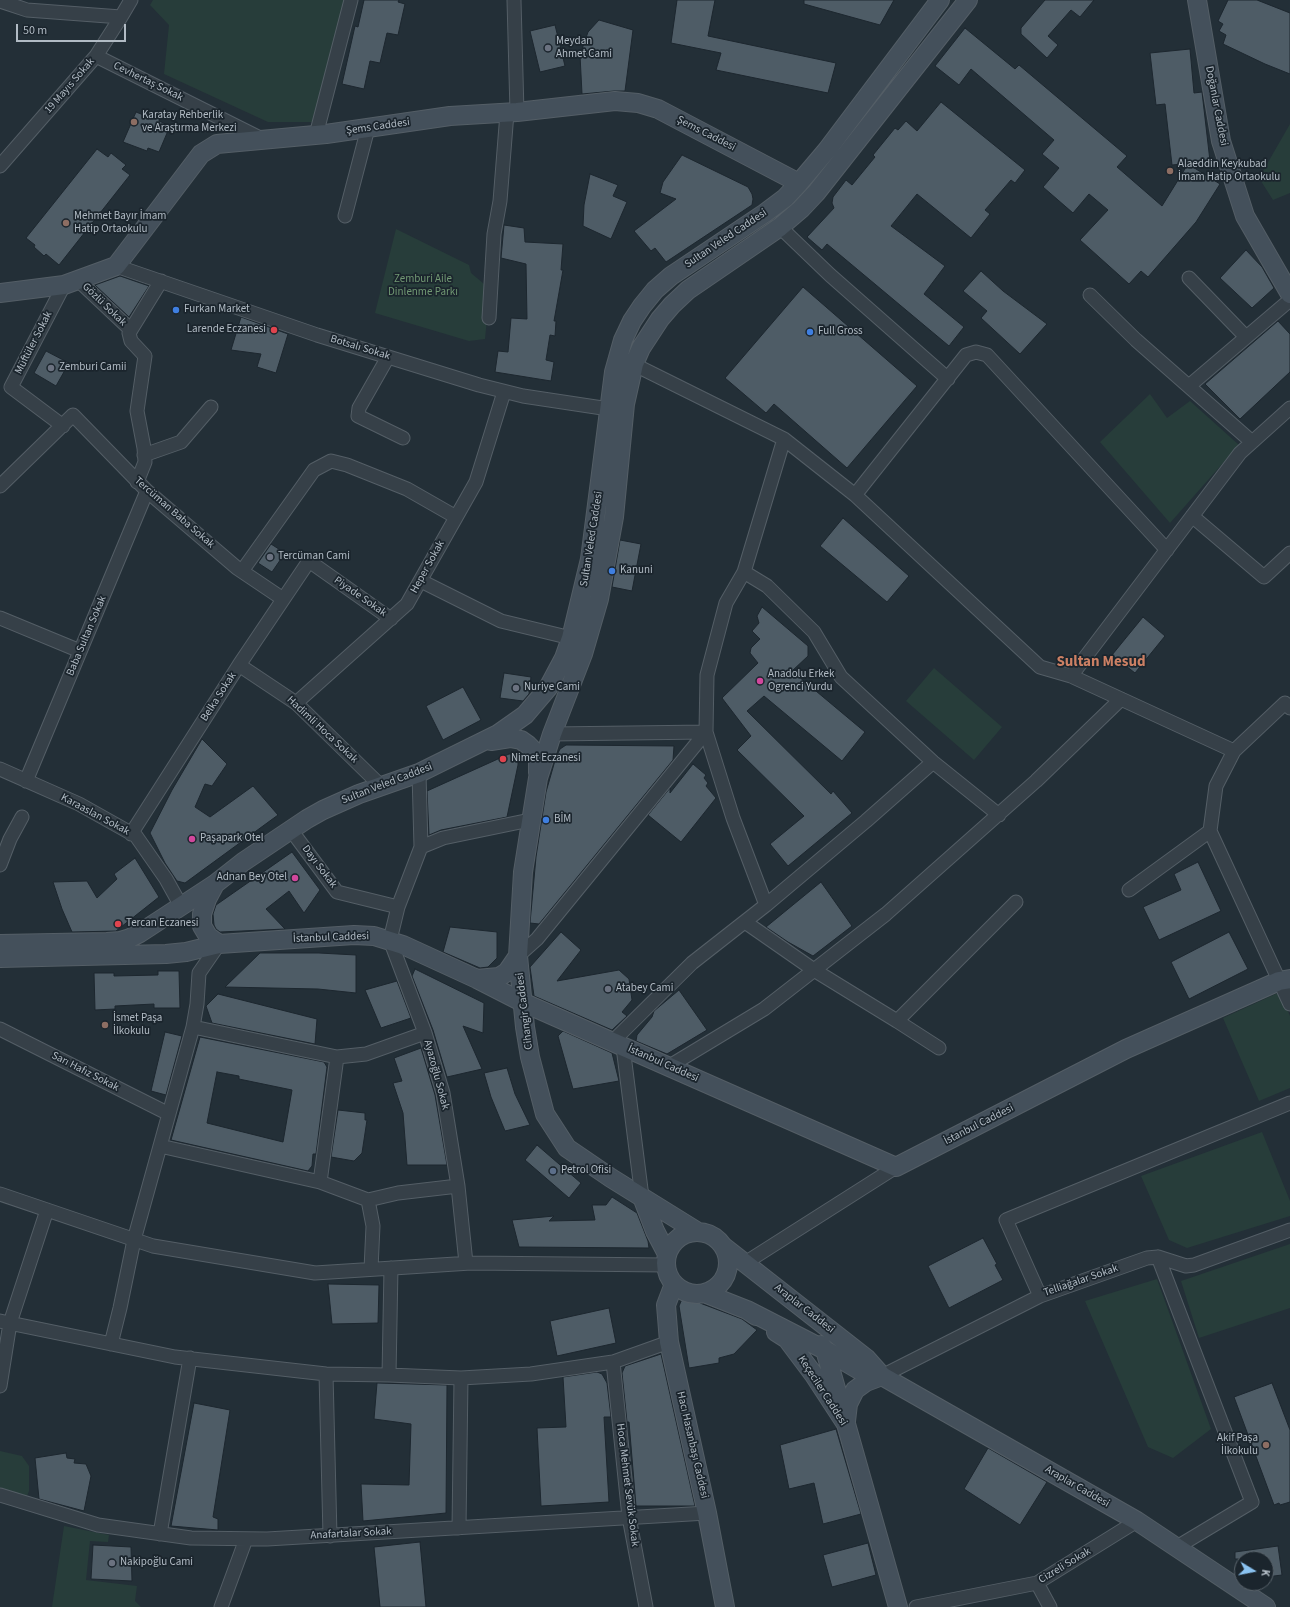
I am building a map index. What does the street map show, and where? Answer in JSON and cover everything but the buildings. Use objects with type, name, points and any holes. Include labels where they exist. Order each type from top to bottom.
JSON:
[{"type":"street","points":[[0,0],[27,10],[121,17]]},
{"type":"street","name":"19 Mayıs Sokak","points":[[0,166],[96,56],[131,0]]},
{"type":"street","points":[[316,135],[351,0]]},
{"type":"street","points":[[489,318],[494,234],[512,112],[514,0]]},
{"type":"street","name":"Sultan Veled Caddesi","points":[[538,778],[552,734],[583,654],[603,584],[614,516],[625,404],[626,360],[623,340],[632,321],[655,290],[671,276],[765,213],[785,198],[800,183],[827,150],[940,0]]},
{"type":"street","name":"Sultan Veled Caddesi","points":[[0,944],[120,941],[140,933],[214,884],[291,830],[323,810],[381,786],[419,773],[476,745],[511,726],[538,701],[556,675],[571,638],[590,559],[614,372],[641,348],[656,325],[672,305],[688,290],[780,227],[816,193],[968,0]]},
{"type":"street","name":"Doğanlar Caddesi","points":[[1197,0],[1221,141],[1245,216],[1290,294]]},
{"type":"street","name":"Cevhertaş Sokak","points":[[96,56],[264,140]]},
{"type":"street","name":"Şems Caddesi","points":[[116,266],[201,154],[217,144],[316,135],[450,116],[512,112],[615,101],[638,102],[658,110],[800,183]]},
{"type":"street","points":[[345,216],[368,128]]},
{"type":"street","points":[[780,227],[830,275],[948,379]]},
{"type":"street","points":[[0,293],[71,282],[116,266]]},
{"type":"street","name":"Botsalı Sokak","points":[[116,266],[317,335],[504,392],[609,408]]},
{"type":"street","points":[[1189,278],[1246,337]]},
{"type":"street","name":"Gözlü Sokak","points":[[137,482],[145,462],[137,411],[145,356],[131,341],[129,333],[161,281]]},
{"type":"street","name":"Gözlü Sokak","points":[[71,282],[131,330]]},
{"type":"street","name":"Müftüler Sokak","points":[[63,426],[11,387],[71,282]]},
{"type":"street","points":[[1090,295],[1136,340],[1252,442]]},
{"type":"street","points":[[1189,386],[1290,300]]},
{"type":"street","points":[[855,495],[966,355],[976,352],[987,355],[1167,550]]},
{"type":"street","points":[[388,357],[360,408],[358,416],[403,438]]},
{"type":"street","points":[[626,360],[784,439],[855,495],[1040,667],[1071,676],[1234,751]]},
{"type":"street","name":"Heper Sokak","points":[[296,703],[407,604],[476,482],[504,392]]},
{"type":"street","points":[[144,455],[181,442],[212,407]]},
{"type":"street","points":[[1071,676],[1240,453],[1290,408]]},
{"type":"street","name":"Tercüman Baba Sokak","points":[[63,426],[74,415],[137,482],[242,571],[283,599]]},
{"type":"street","points":[[1,484],[63,426]]},
{"type":"street","points":[[766,905],[733,818],[706,732],[707,675],[726,603],[744,572],[784,439]]},
{"type":"street","points":[[242,571],[314,470],[331,461],[347,465],[407,489],[456,517]]},
{"type":"street","name":"Baba Sultan Sokak","points":[[26,781],[148,491]]},
{"type":"street","points":[[1192,516],[1264,577],[1290,553]]},
{"type":"street","name":"Belka Sokak","points":[[131,834],[239,664],[309,561]]},
{"type":"street","name":"Piyade Sokak","points":[[309,561],[391,619]]},
{"type":"street","points":[[744,572],[767,586],[814,632],[841,677],[933,762],[999,814]]},
{"type":"street","points":[[421,581],[502,621],[571,638]]},
{"type":"street","points":[[0,618],[80,651]]},
{"type":"street","name":"Hadimli Hoca Sokak","points":[[239,664],[296,703],[381,786]]},
{"type":"street","points":[[668,1067],[764,1009],[886,914],[1036,781],[1121,699]]},
{"type":"street","points":[[1288,703],[1234,751],[1216,786],[1210,831],[1285,980],[1290,1004]]},
{"type":"street","points":[[552,734],[706,732]]},
{"type":"street","points":[[477,979],[499,978],[507,972],[518,956],[537,939],[706,732]]},
{"type":"street","points":[[476,745],[510,738],[521,740],[535,752],[538,761],[538,778]]},
{"type":"street","points":[[723,1246],[727,1255],[728,1265],[726,1274],[721,1283],[714,1289],[704,1294],[693,1294],[682,1291],[674,1284],[668,1275],[666,1259],[642,1197],[618,1044],[692,963],[766,905],[866,821],[933,762]]},
{"type":"street","name":"Karaaslan Sokak","points":[[0,769],[79,804],[136,836],[166,879],[181,906]]},
{"type":"street","points":[[390,940],[398,908],[421,847],[419,773]]},
{"type":"street","name":"Cihangir Caddesi","points":[[538,778],[530,820],[523,872],[518,956],[522,1002],[530,1057],[545,1114],[566,1148],[698,1232],[708,1233],[716,1238],[723,1246]]},
{"type":"street","points":[[0,865],[10,839],[22,817]]},
{"type":"street","points":[[421,847],[443,838],[530,820]]},
{"type":"street","name":"Dayı Sokak","points":[[291,830],[338,892],[398,908]]},
{"type":"street","points":[[1129,890],[1210,831]]},
{"type":"street","points":[[111,1344],[134,1240],[192,1027],[197,1004],[198,973],[219,944],[208,936],[202,926],[202,914],[214,884]]},
{"type":"street","points":[[897,1021],[1016,902]]},
{"type":"street","points":[[745,922],[814,970],[939,1048]]},
{"type":"street","name":"İstanbul Caddesi","points":[[0,958],[166,954],[186,952],[219,944],[354,935],[374,936],[403,945],[477,979],[522,1002],[896,1167],[1126,1049],[1285,980]]},
{"type":"street","name":"Ayazoğlu Sokak","points":[[390,940],[425,1033],[444,1094],[458,1186],[466,1263]]},
{"type":"street","points":[[192,1027],[337,1057],[366,1054],[425,1033]]},
{"type":"street","name":"Sarı Hafız Sokak","points":[[0,1029],[169,1114]]},
{"type":"street","points":[[320,1182],[337,1057]]},
{"type":"street","points":[[1040,1296],[1006,1220],[1290,1103]]},
{"type":"street","points":[[160,1146],[320,1182],[368,1200],[398,1193],[458,1186]]},
{"type":"street","points":[[745,1263],[896,1167]]},
{"type":"street","points":[[0,1194],[153,1246],[315,1273],[466,1263],[666,1259]]},
{"type":"street","points":[[368,1200],[373,1226],[371,1269]]},
{"type":"street","points":[[0,1386],[5,1322],[47,1210]]},
{"type":"street","points":[[1158,1257],[1177,1264],[1186,1266],[1194,1265],[1290,1230]]},
{"type":"street","points":[[666,1259],[671,1244],[679,1237],[688,1233],[698,1232]]},
{"type":"street","name":"Araplar Caddesi","points":[[723,1246],[866,1358],[882,1376]]},
{"type":"street","points":[[1158,1257],[1252,1502],[1177,1547]]},
{"type":"street","name":"Telliağalar Sokak","points":[[882,1376],[1040,1296],[1148,1258],[1158,1257]]},
{"type":"street","points":[[389,1375],[391,1268]]},
{"type":"street","name":"Hacı Hasanbaşı Caddesi","points":[[674,1284],[666,1305],[669,1342],[707,1512],[725,1607]]},
{"type":"street","name":"Keçeciler Caddesi","points":[[704,1294],[747,1310],[787,1339],[814,1375],[846,1424],[898,1607]]},
{"type":"street","points":[[787,1295],[825,1350],[846,1424]]},
{"type":"street","name":"Araplar Caddesi","points":[[747,1310],[825,1350],[859,1370],[882,1376],[1137,1521],[1266,1607]]},
{"type":"street","points":[[5,1322],[175,1356],[326,1374],[461,1378],[530,1374],[613,1362],[669,1342]]},
{"type":"street","points":[[160,1534],[190,1358]]},
{"type":"street","name":"Hoca Mehmet Sevük Sokak","points":[[613,1362],[630,1517],[646,1607]]},
{"type":"street","points":[[326,1374],[330,1536]]},
{"type":"street","points":[[846,1424],[848,1404],[855,1390],[866,1382],[882,1376]]},
{"type":"street","points":[[459,1528],[461,1378]]},
{"type":"street","name":"Anafartalar Sokak","points":[[0,1495],[98,1525],[191,1538],[267,1539],[330,1536],[707,1512]]},
{"type":"street","name":"Cizreli Sokak","points":[[916,1607],[1037,1584],[1137,1521]]},
{"type":"street","points":[[221,1607],[246,1539]]},
{"type":"street","points":[[1037,1584],[1050,1607]]},
{"type":"green space","points":[[153,0],[348,0],[315,122],[268,122],[164,74],[169,25],[150,5]]},
{"type":"green space","points":[[1290,124],[1290,193],[1273,200],[1259,178]]},
{"type":"green space","name":"Zemburi Aile Dinlenme Parkı","points":[[396,229],[469,265],[471,273],[490,289],[485,339],[469,341],[375,313]]},
{"type":"green space","points":[[1150,394],[1167,418],[1190,401],[1239,445],[1170,523],[1100,442]]},
{"type":"green space","points":[[934,668],[1002,727],[974,760],[906,701]]},
{"type":"green space","points":[[1280,992],[1290,1016],[1290,1088],[1259,1101],[1223,1018]]},
{"type":"green space","points":[[1262,1132],[1290,1201],[1290,1216],[1187,1248],[1169,1240],[1141,1176]]},
{"type":"green space","points":[[1290,1244],[1290,1308],[1199,1338],[1181,1281]]},
{"type":"green space","points":[[1157,1279],[1211,1429],[1173,1458],[1148,1447],[1085,1301]]},
{"type":"green space","points":[[0,1451],[22,1456],[29,1466],[29,1491],[27,1496],[0,1488]]},
{"type":"green space","points":[[64,1526],[109,1535],[108,1542],[90,1541],[86,1580],[137,1586],[135,1601],[141,1607],[52,1607]]},
{"type":"place","name":"Meydan Ahmet Cami","points":[[548,48]]},
{"type":"place","name":"Karatay Rehberlik ve Araştırma Merkezi","points":[[134,122]]},
{"type":"place","name":"Alaeddin Keykubad İmam Hatip Ortaokulu","points":[[1170,171]]},
{"type":"place","name":"Mehmet Bayır İmam Hatip Ortaokulu","points":[[66,223]]},
{"type":"place","name":"Furkan Market","points":[[176,310]]},
{"type":"place","name":"Larende Eczanesi","points":[[274,330]]},
{"type":"place","name":"Full Gross","points":[[810,332]]},
{"type":"place","name":"Zemburi Camii","points":[[51,368]]},
{"type":"place","name":"Tercüman Cami","points":[[270,557]]},
{"type":"place","name":"Kanuni","points":[[612,571]]},
{"type":"place","name":"Anadolu Erkek Ogrenci Yurdu","points":[[760,681]]},
{"type":"place","name":"Nuriye Cami","points":[[516,688]]},
{"type":"place","name":"Nimet Eczanesi","points":[[503,759]]},
{"type":"place","name":"BİM","points":[[546,820]]},
{"type":"place","name":"Paşapark Otel","points":[[192,839]]},
{"type":"place","name":"Adnan Bey Otel","points":[[295,878]]},
{"type":"place","name":"Tercan Eczanesi","points":[[118,924]]},
{"type":"place","name":"Atabey Cami","points":[[608,989]]},
{"type":"place","name":"İsmet Paşa İlkokulu","points":[[105,1025]]},
{"type":"place","name":"Petrol Ofisi","points":[[553,1171]]},
{"type":"place","name":"Akif Paşa İlkokulu","points":[[1266,1445]]},
{"type":"place","name":"Nakipoğlu Cami","points":[[112,1563]]},
{"type":"district","name":"Sultan Mesud","points":[[1101,663]]}]
